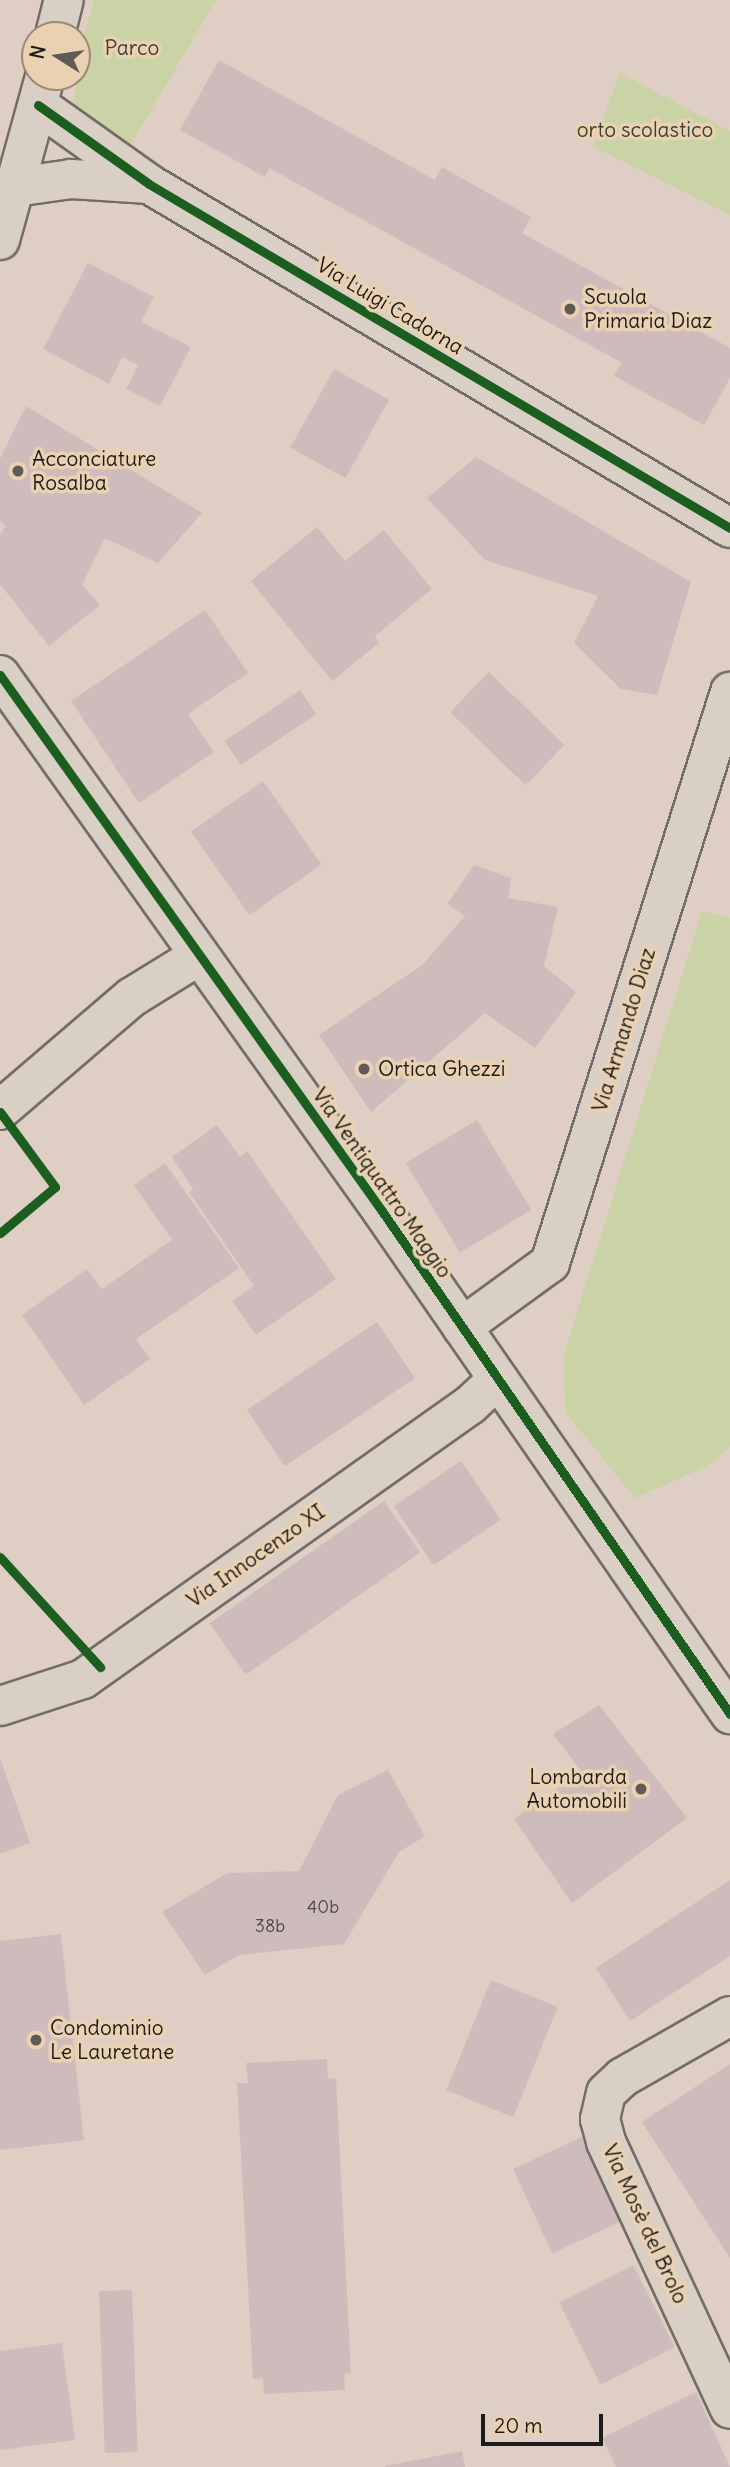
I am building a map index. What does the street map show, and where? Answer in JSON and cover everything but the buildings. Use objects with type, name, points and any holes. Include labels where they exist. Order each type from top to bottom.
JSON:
[{"type":"street","points":[[59,21],[64,0]]},
{"type":"street","points":[[0,240],[41,91]]},
{"type":"street","name":"Via Luigi Cadorna","points":[[41,91],[149,184],[730,528]]},
{"type":"street","name":"Via Luigi Cadorna","points":[[15,187],[71,179],[149,184]]},
{"type":"street","name":"Via Ventiquattro Maggio","points":[[0,675],[461,1327],[730,1714]]},
{"type":"street","name":"Via Armando Diaz","points":[[461,1327],[550,1263],[730,692]]},
{"type":"street","points":[[0,1110],[132,997],[197,957]]},
{"type":"street","name":"Via Innocenzo XI","points":[[0,1706],[83,1679],[470,1405],[497,1380]]},
{"type":"street","name":"Via Mosè del Brolo","points":[[730,2016],[623,2077],[606,2093],[600,2119],[606,2142],[730,2409]]},
{"type":"green space","name":"Parco","points":[[94,0],[216,0],[128,149],[73,110],[75,91],[91,91],[91,21],[88,21]]},
{"type":"green space","name":"orto scolastico","points":[[620,73],[730,131],[730,215],[593,146]]},
{"type":"green space","points":[[702,911],[730,918],[730,1446],[710,1465],[635,1498],[565,1412],[564,1354]]},
{"type":"cycle path","points":[[38,105],[149,184],[730,528]]},
{"type":"cycle path","points":[[0,675],[382,1211],[730,1714]]},
{"type":"cycle path","points":[[0,1112],[55,1187],[0,1233]]},
{"type":"cycle path","points":[[0,1557],[100,1667]]},
{"type":"place","name":"Scuola Primaria Diaz","points":[[570,309]]},
{"type":"place","name":"Acconciature Rosalba","points":[[18,471]]},
{"type":"place","name":"Ortica Ghezzi","points":[[364,1069]]},
{"type":"place","name":"Lombarda Automobili","points":[[641,1789]]},
{"type":"place","name":"Condominio Le Lauretane","points":[[36,2040]]}]
